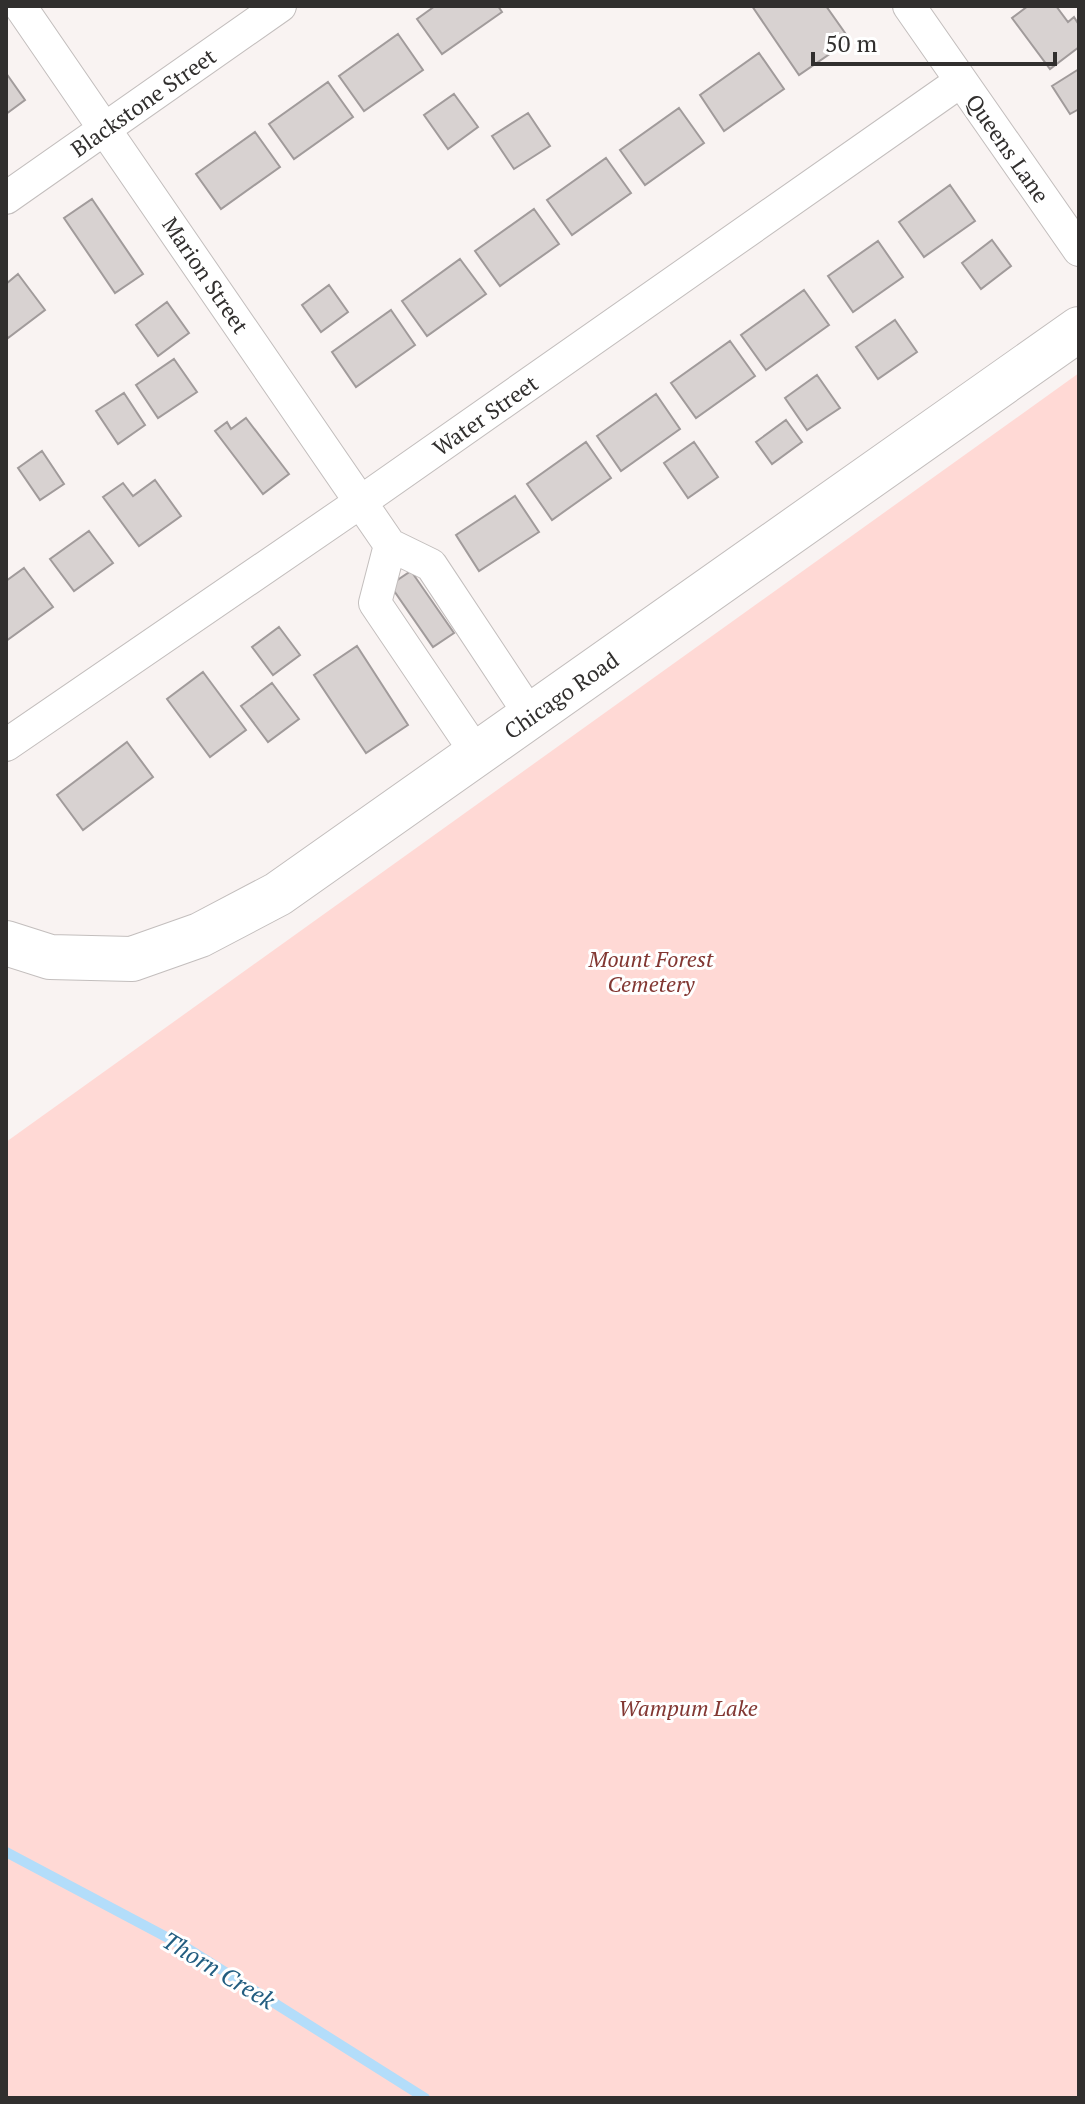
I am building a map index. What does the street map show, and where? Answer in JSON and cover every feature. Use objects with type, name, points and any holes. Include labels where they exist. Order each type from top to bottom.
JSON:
[{"type":"street","name":"Marion Street","points":[[20,6],[390,545]]},
{"type":"street","name":"Blackstone Street","points":[[6,198],[280,6]]},
{"type":"street","name":"Queens Lane","points":[[909,6],[1079,250]]},
{"type":"street","name":"Water Street","points":[[6,745],[362,501],[961,81]]},
{"type":"street","name":"Chicago Road","points":[[6,943],[50,957],[132,959],[200,935],[278,894],[1079,329]]},
{"type":"street","points":[[477,754],[375,603],[390,545],[431,565],[531,716]]},
{"type":"green space","name":"Wampum Lake","points":[[1079,373],[1079,2098],[6,2098],[6,1142]]},
{"type":"building","points":[[435,6],[498,6],[502,12],[442,54],[417,19]]},
{"type":"building","points":[[752,6],[826,6],[850,40],[799,75]]},
{"type":"building","points":[[1028,6],[1056,6],[1068,22],[1074,17],[1079,25],[1079,47],[1050,69],[1012,18]]},
{"type":"building","points":[[398,34],[423,70],[364,111],[339,76]]},
{"type":"building","points":[[759,53],[784,89],[724,131],[700,95]]},
{"type":"building","points":[[1079,69],[1079,109],[1070,114],[1052,86]]},
{"type":"building","points":[[6,73],[25,100],[6,114]]},
{"type":"building","points":[[328,82],[353,117],[294,159],[269,124]]},
{"type":"building","points":[[454,94],[478,127],[448,149],[424,115]]},
{"type":"building","points":[[679,108],[704,143],[645,185],[620,150]]},
{"type":"building","points":[[528,113],[550,146],[514,169],[492,136]]},
{"type":"building","points":[[255,132],[280,167],[221,209],[196,174]]},
{"type":"building","points":[[606,158],[631,193],[572,235],[547,200]]},
{"type":"building","points":[[950,185],[975,221],[924,257],[899,222]]},
{"type":"building","points":[[92,199],[143,274],[115,293],[64,218]]},
{"type":"building","points":[[534,209],[559,244],[500,286],[475,251]]},
{"type":"building","points":[[992,240],[1011,266],[981,289],[962,263]]},
{"type":"building","points":[[878,241],[903,277],[853,312],[828,276]]},
{"type":"building","points":[[460,259],[486,294],[427,336],[402,301]]},
{"type":"building","points":[[18,274],[45,310],[8,338],[6,284]]},
{"type":"building","points":[[329,285],[348,312],[321,332],[302,305]]},
{"type":"building","points":[[804,290],[829,325],[766,370],[741,335]]},
{"type":"building","points":[[167,302],[189,333],[158,356],[136,325]]},
{"type":"building","points":[[391,310],[415,345],[356,387],[332,352]]},
{"type":"building","points":[[895,320],[917,352],[878,379],[856,347]]},
{"type":"building","points":[[730,341],[755,376],[696,418],[671,383]]},
{"type":"building","points":[[174,359],[197,392],[158,418],[136,385]]},
{"type":"building","points":[[817,375],[840,408],[807,430],[785,398]]},
{"type":"building","points":[[124,393],[145,425],[118,444],[96,411]]},
{"type":"building","points":[[656,394],[680,429],[621,471],[597,436]]},
{"type":"building","points":[[246,418],[289,474],[263,494],[215,431],[227,422],[231,429]]},
{"type":"building","points":[[786,420],[802,442],[772,464],[756,442]]},
{"type":"building","points":[[586,442],[611,478],[552,520],[527,484]]},
{"type":"building","points":[[694,442],[718,477],[688,498],[664,463]]},
{"type":"building","points":[[42,451],[64,484],[40,500],[18,468]]},
{"type":"building","points":[[155,480],[181,516],[139,546],[103,497],[123,483],[133,496]]},
{"type":"building","points":[[515,496],[539,532],[479,571],[456,535]]},
{"type":"building","points":[[89,531],[113,563],[74,591],[50,559]]},
{"type":"building","points":[[24,568],[53,607],[6,641],[6,581]]},
{"type":"building","points":[[411,571],[454,633],[433,647],[390,585]]},
{"type":"building","points":[[279,627],[300,655],[273,675],[252,647]]},
{"type":"building","points":[[357,646],[408,725],[366,753],[314,675]]},
{"type":"building","points":[[203,672],[246,730],[210,757],[167,699]]},
{"type":"building","points":[[272,683],[299,719],[268,742],[241,706]]},
{"type":"building","points":[[127,742],[153,777],[83,830],[57,795]]},
{"type":"waterway","name":"Thorn Creek","points":[[6,1852],[187,1948],[425,2098]]},
{"type":"park label","name":"Mount Forest Cemetery","points":[[651,970]]}]
